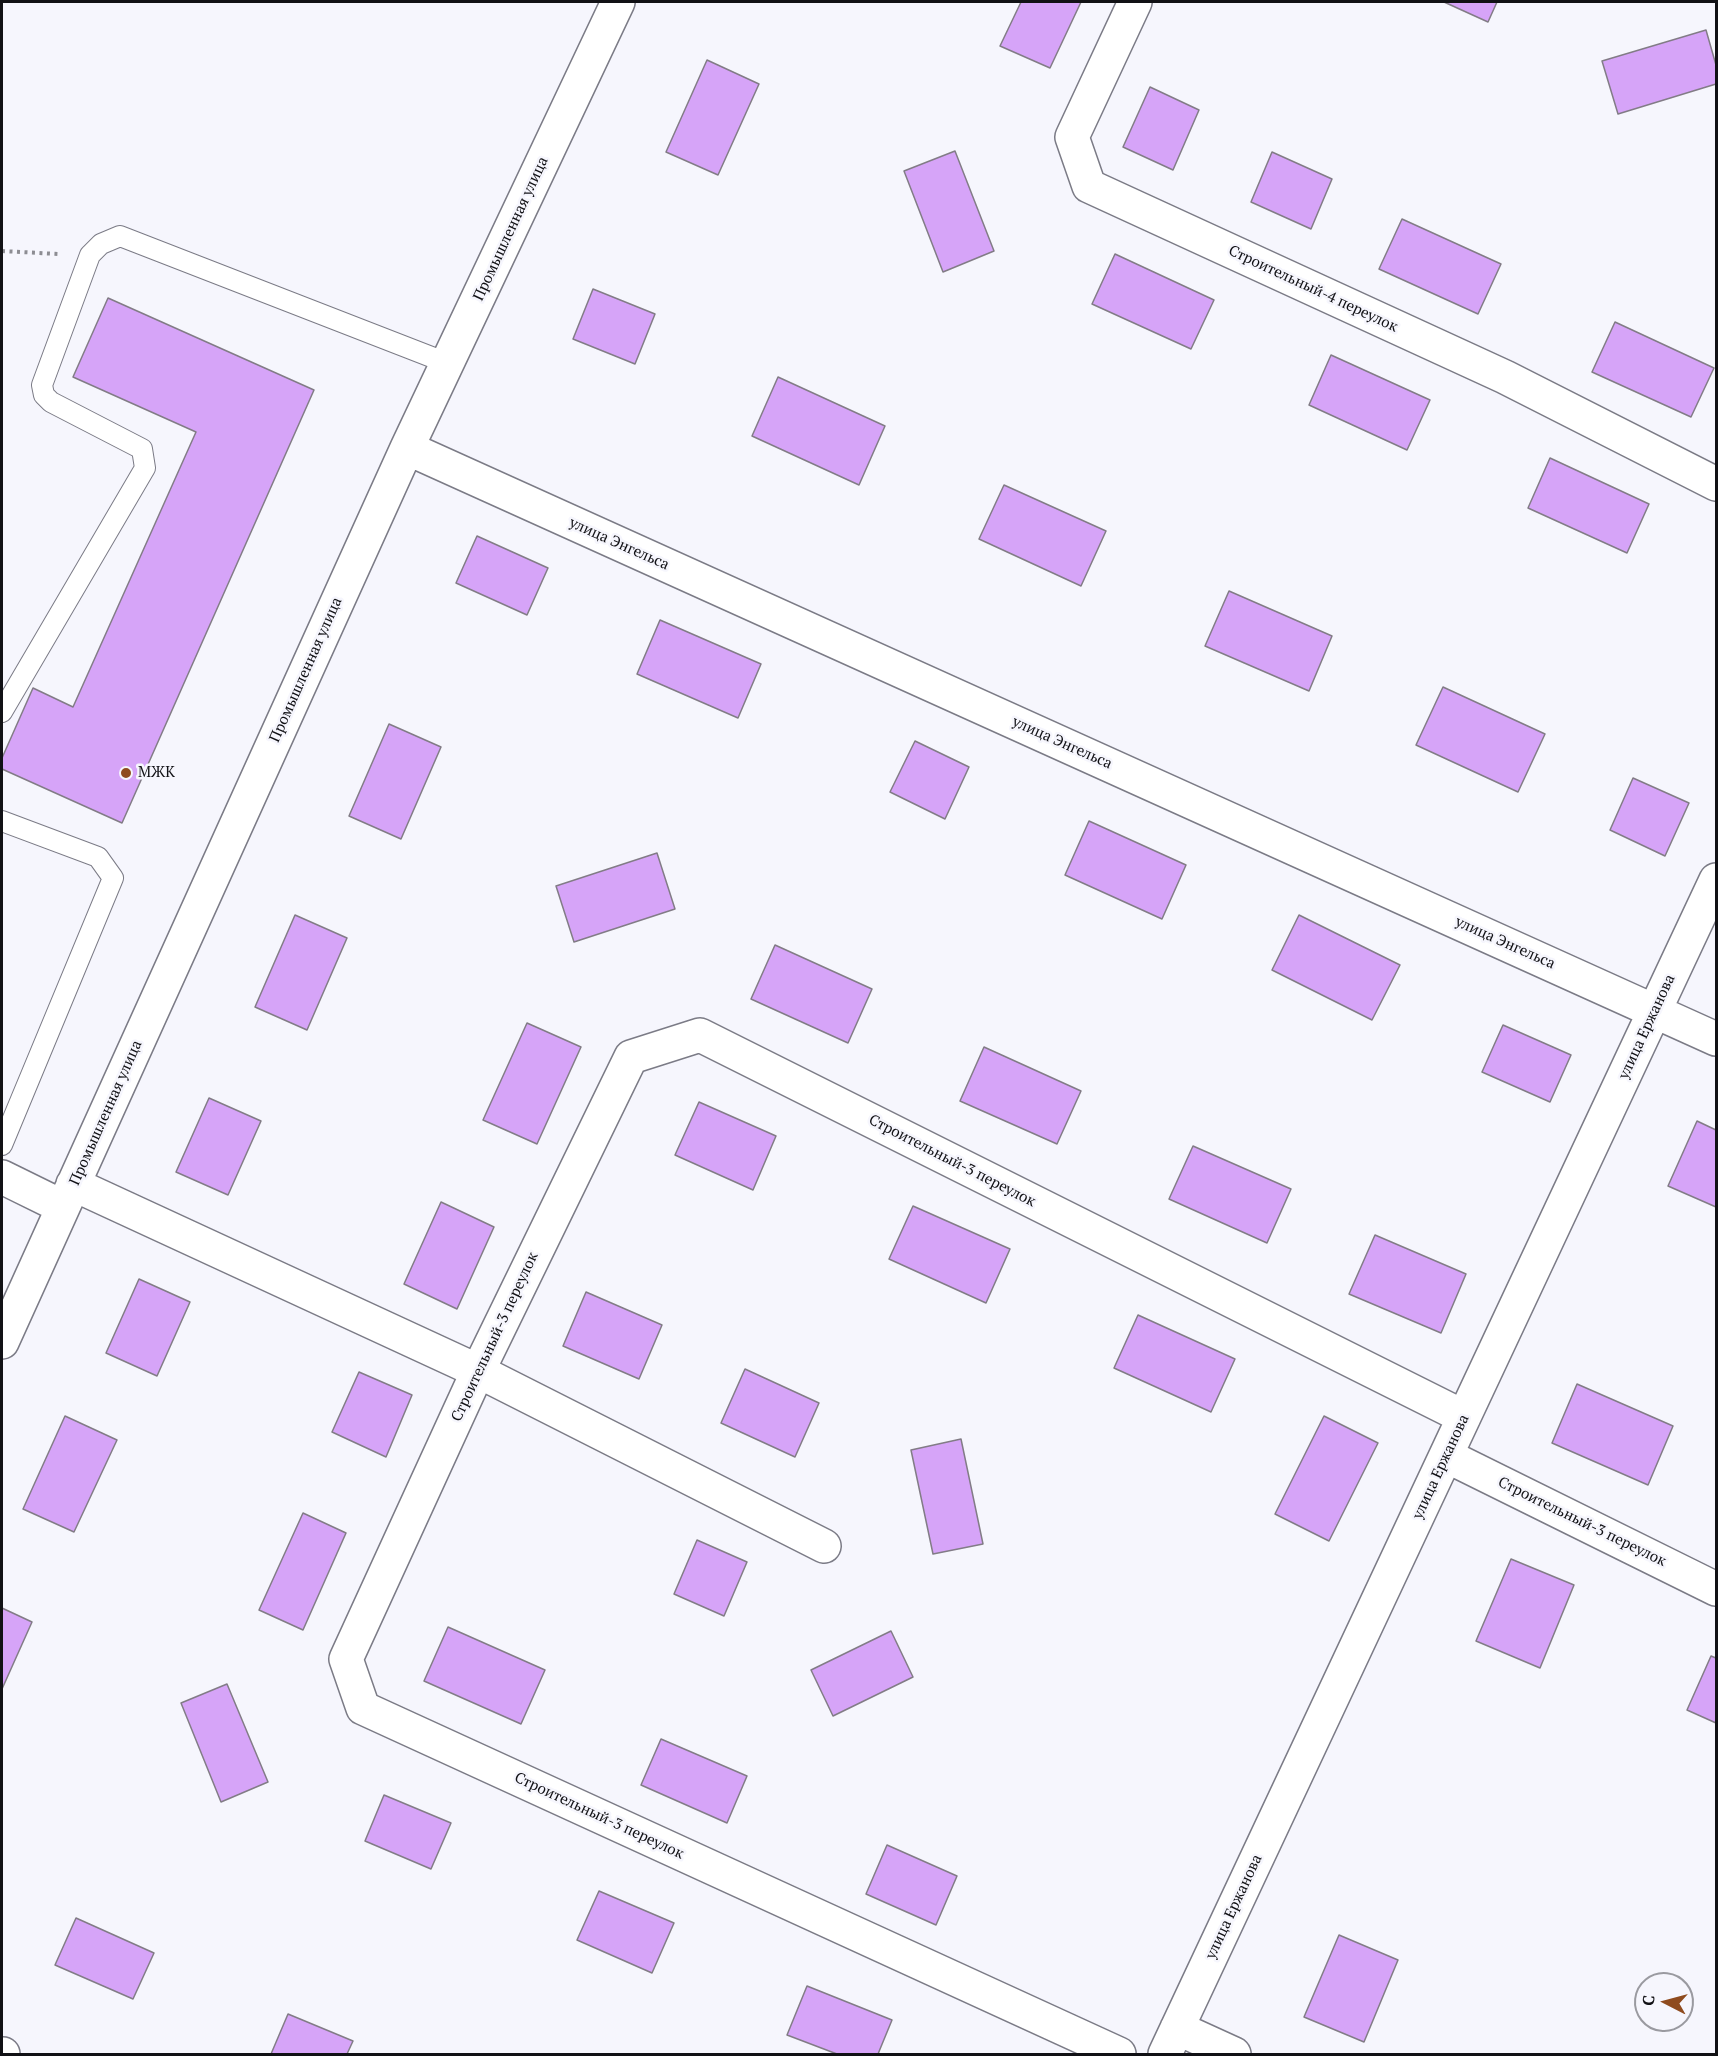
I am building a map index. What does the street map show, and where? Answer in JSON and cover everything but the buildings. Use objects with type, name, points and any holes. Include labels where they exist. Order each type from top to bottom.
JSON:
[{"type":"street","name":"Промышленная улица","points":[[2,1342],[407,448],[618,2]]},
{"type":"street","name":"Строительный-4 переулок","points":[[1135,2],[1072,137],[1089,186],[1505,377],[1716,484]]},
{"type":"street","name":"улица Энгельса","points":[[407,448],[1716,1040]]},
{"type":"street","name":"улица Ержанова","points":[[1171,2041],[1716,880]]},
{"type":"street","name":"Строительный-3 переулок","points":[[1119,2055],[363,1708],[346,1659],[478,1371],[631,1057],[700,1035],[1464,1417]]},
{"type":"street","points":[[2,1177],[68,1195],[478,1371],[824,1546]]},
{"type":"street","name":"Строительный-3 переулок","points":[[1447,1456],[1716,1589]]},
{"type":"street","points":[[1171,2041],[1234,2055]]},
{"type":"lane","points":[[2,712],[145,468],[142,449],[51,402],[44,395],[42,386],[90,255],[101,244],[120,236],[447,363]]},
{"type":"lane","points":[[2,822],[98,857],[113,878],[2,1145]]},
{"type":"path","points":[[2,251],[90,255]]},
{"type":"place","name":"МЖК","points":[[126,773]]}]
